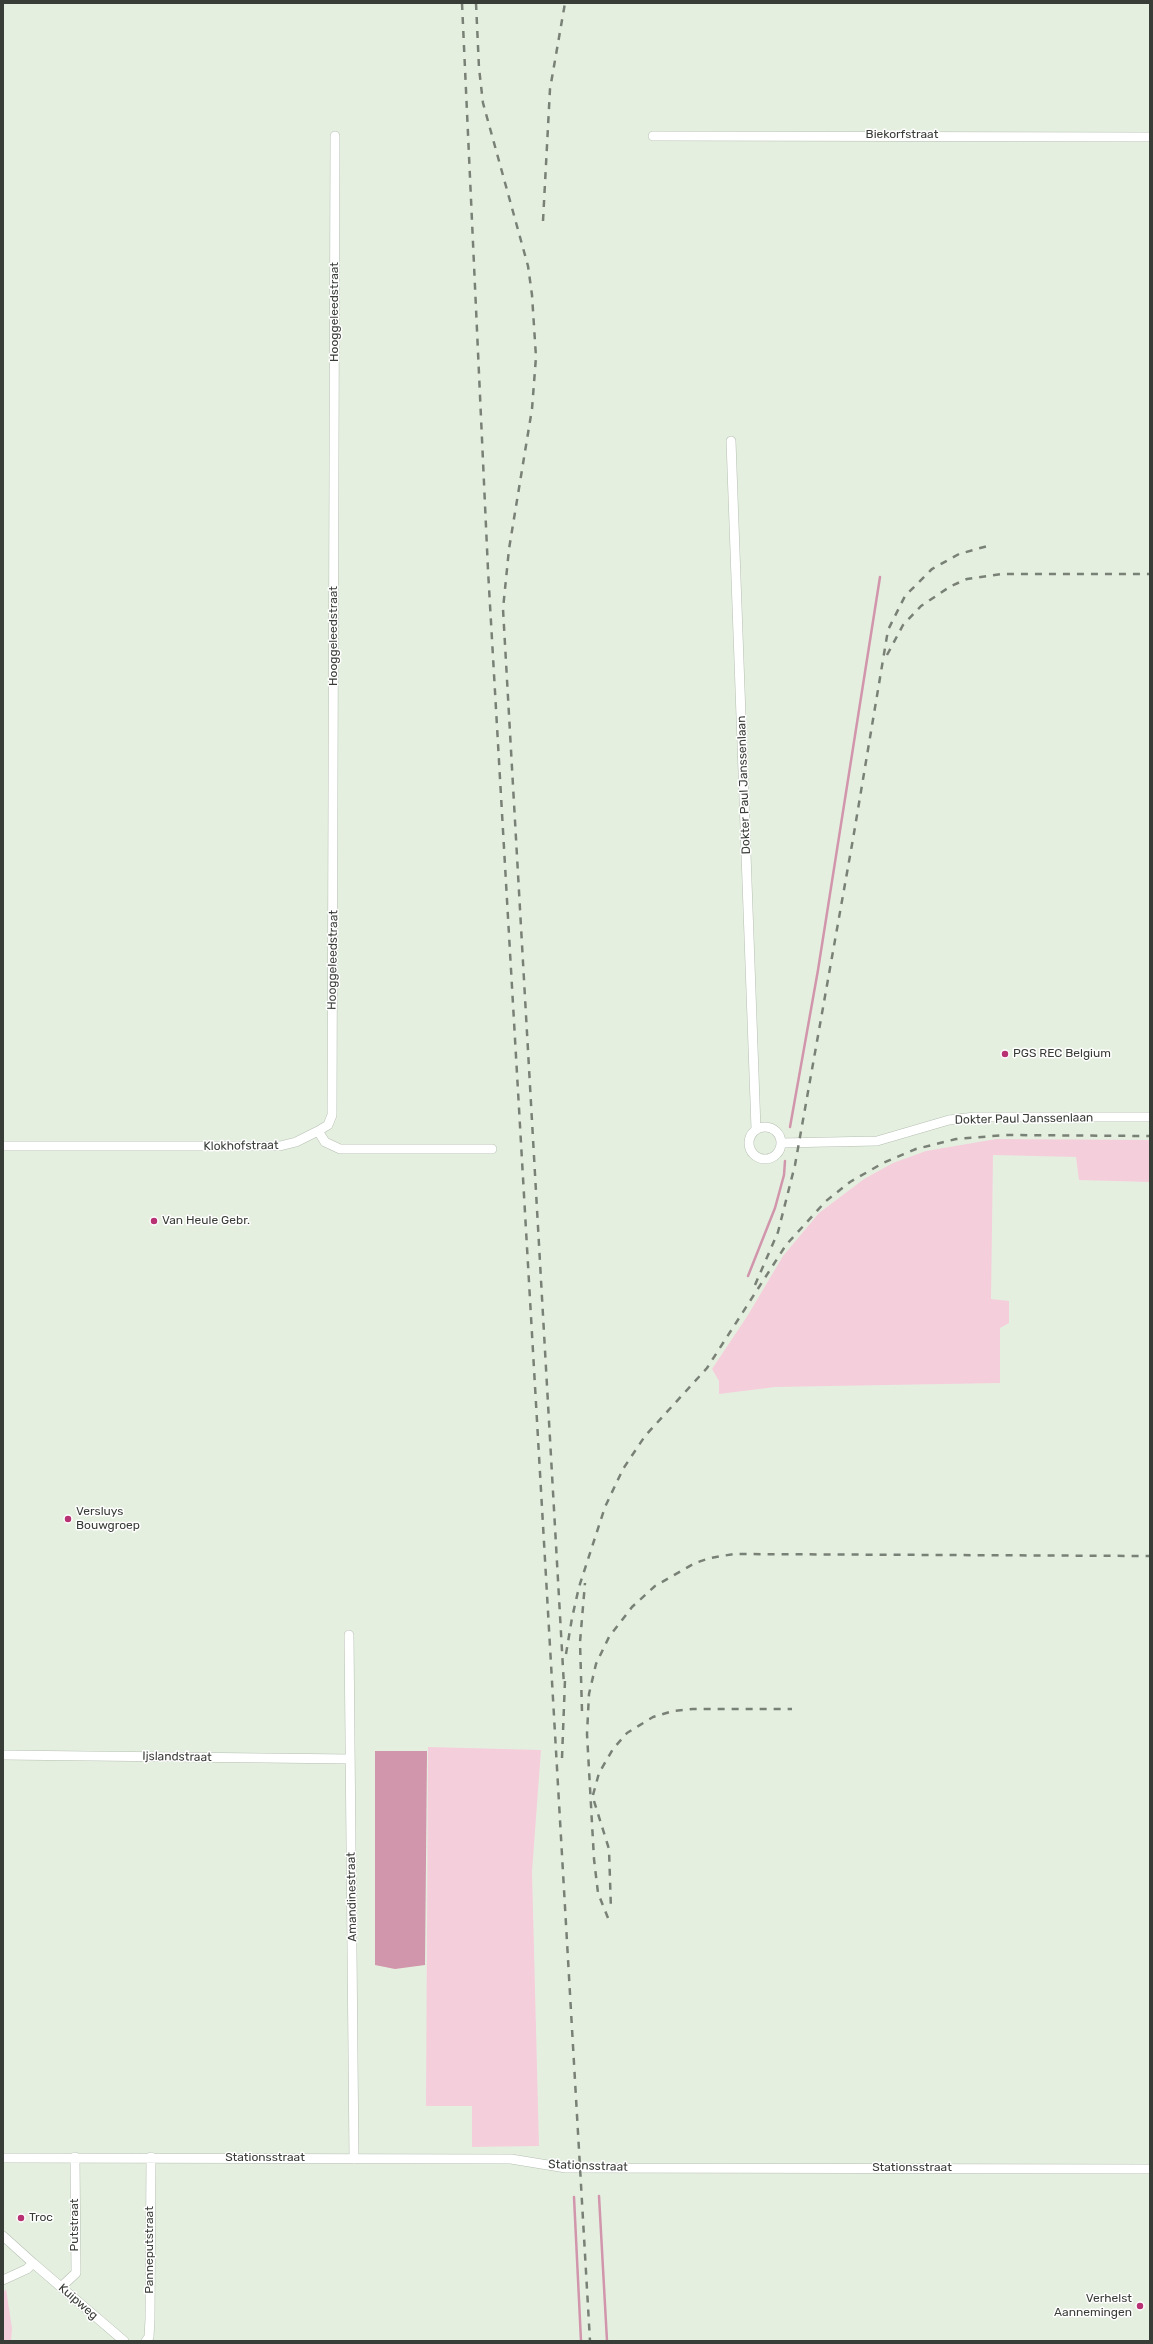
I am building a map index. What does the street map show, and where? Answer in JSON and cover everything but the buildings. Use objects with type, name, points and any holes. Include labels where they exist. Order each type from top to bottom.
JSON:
[{"type":"street","name":"Hooggeleedstraat","points":[[318,1131],[328,1124],[332,1115],[335,136]]},
{"type":"street","name":"Biekorfstraat","points":[[653,136],[1150,137]]},
{"type":"street","name":"Dokter Paul Janssenlaan","points":[[732,441],[756,1129],[751,1135],[749,1149],[760,1158],[772,1157],[777,1154],[781,1143],[877,1141],[949,1120],[975,1117],[1150,1117]]},
{"type":"street","points":[[756,1129],[764,1127],[772,1128],[778,1134],[781,1143]]},
{"type":"street","name":"Klokhofstraat","points":[[3,1146],[280,1146],[296,1142],[318,1131]]},
{"type":"street","points":[[318,1131],[325,1142],[340,1149],[492,1149]]},
{"type":"street","name":"Amandinestraat","points":[[349,1635],[354,2159]]},
{"type":"street","name":"Ijslandstraat","points":[[3,1756],[350,1759]]},
{"type":"street","name":"Putstraat","points":[[61,2287],[76,2273],[75,2157]]},
{"type":"street","name":"Stationsstraat","points":[[3,2158],[151,2157],[511,2159],[566,2168],[1150,2169]]},
{"type":"street","name":"Panneputstraat","points":[[146,2341],[149,2337],[150,2319],[151,2157]]},
{"type":"street","name":"Kuipweg","points":[[3,2236],[124,2341]]},
{"type":"street","points":[[3,2280],[27,2269],[33,2263]]},
{"type":"shaded area","points":[[996,1139],[1150,1140],[1150,1182],[1079,1180],[1076,1157],[993,1155],[991,1299],[1009,1301],[1009,1323],[1000,1328],[1000,1383],[775,1387],[719,1394],[719,1381],[712,1369],[748,1315],[783,1256],[819,1213],[864,1179],[893,1163],[926,1151]]},
{"type":"shaded area","points":[[428,1747],[541,1750],[532,1872],[539,2146],[472,2147],[472,2106],[426,2106]]},
{"type":"shaded area","points":[[375,1751],[427,1751],[425,1965],[395,1969],[375,1965]]},
{"type":"shaded area","points":[[6,2289],[12,2328],[11,2341],[3,2341],[3,2293]]},
{"type":"waterway","points":[[790,1127],[818,970],[880,577]]},
{"type":"waterway","points":[[748,1276],[775,1208],[784,1175],[785,1161]]},
{"type":"waterway","points":[[599,2196],[607,2341]]},
{"type":"waterway","points":[[574,2197],[581,2341]]},
{"type":"railway","points":[[462,3],[488,570],[590,2341]]},
{"type":"railway","points":[[476,3],[479,68],[483,103],[528,266],[532,295],[536,357],[532,409],[509,549],[503,609],[564,1686]]},
{"type":"railway","points":[[543,221],[550,89],[565,3]]},
{"type":"railway","points":[[755,1285],[778,1232],[795,1165],[853,839],[888,630],[905,596],[932,569],[959,554],[991,545]]},
{"type":"railway","points":[[887,655],[903,625],[921,606],[951,586],[967,579],[1001,574],[1150,574]]},
{"type":"railway","points":[[566,1654],[579,1587],[605,1507],[623,1469],[645,1436],[707,1368],[786,1245],[826,1201],[850,1182],[883,1163],[916,1149],[956,1139],[1006,1135],[1150,1136]]},
{"type":"railway","points":[[608,1918],[598,1893],[594,1859],[587,1734],[589,1694],[596,1664],[609,1637],[632,1607],[655,1586],[695,1563],[710,1558],[734,1554],[1150,1556]]},
{"type":"railway","points":[[582,1711],[580,1642],[585,1583]]},
{"type":"railway","points":[[562,1758],[565,1680]]},
{"type":"railway","points":[[593,1795],[599,1773],[613,1749],[627,1733],[653,1717],[673,1711],[693,1709],[792,1709]]},
{"type":"railway","points":[[594,1801],[609,1849],[611,1910]]},
{"type":"place","name":"PGS REC Belgium","points":[[1005,1054]]},
{"type":"place","name":"Van Heule Gebr.","points":[[154,1221]]},
{"type":"place","name":"Versluys Bouwgroep","points":[[68,1519]]},
{"type":"place","name":"Troc","points":[[21,2218]]},
{"type":"place","name":"Verhelst Aannemingen","points":[[1140,2306]]}]
